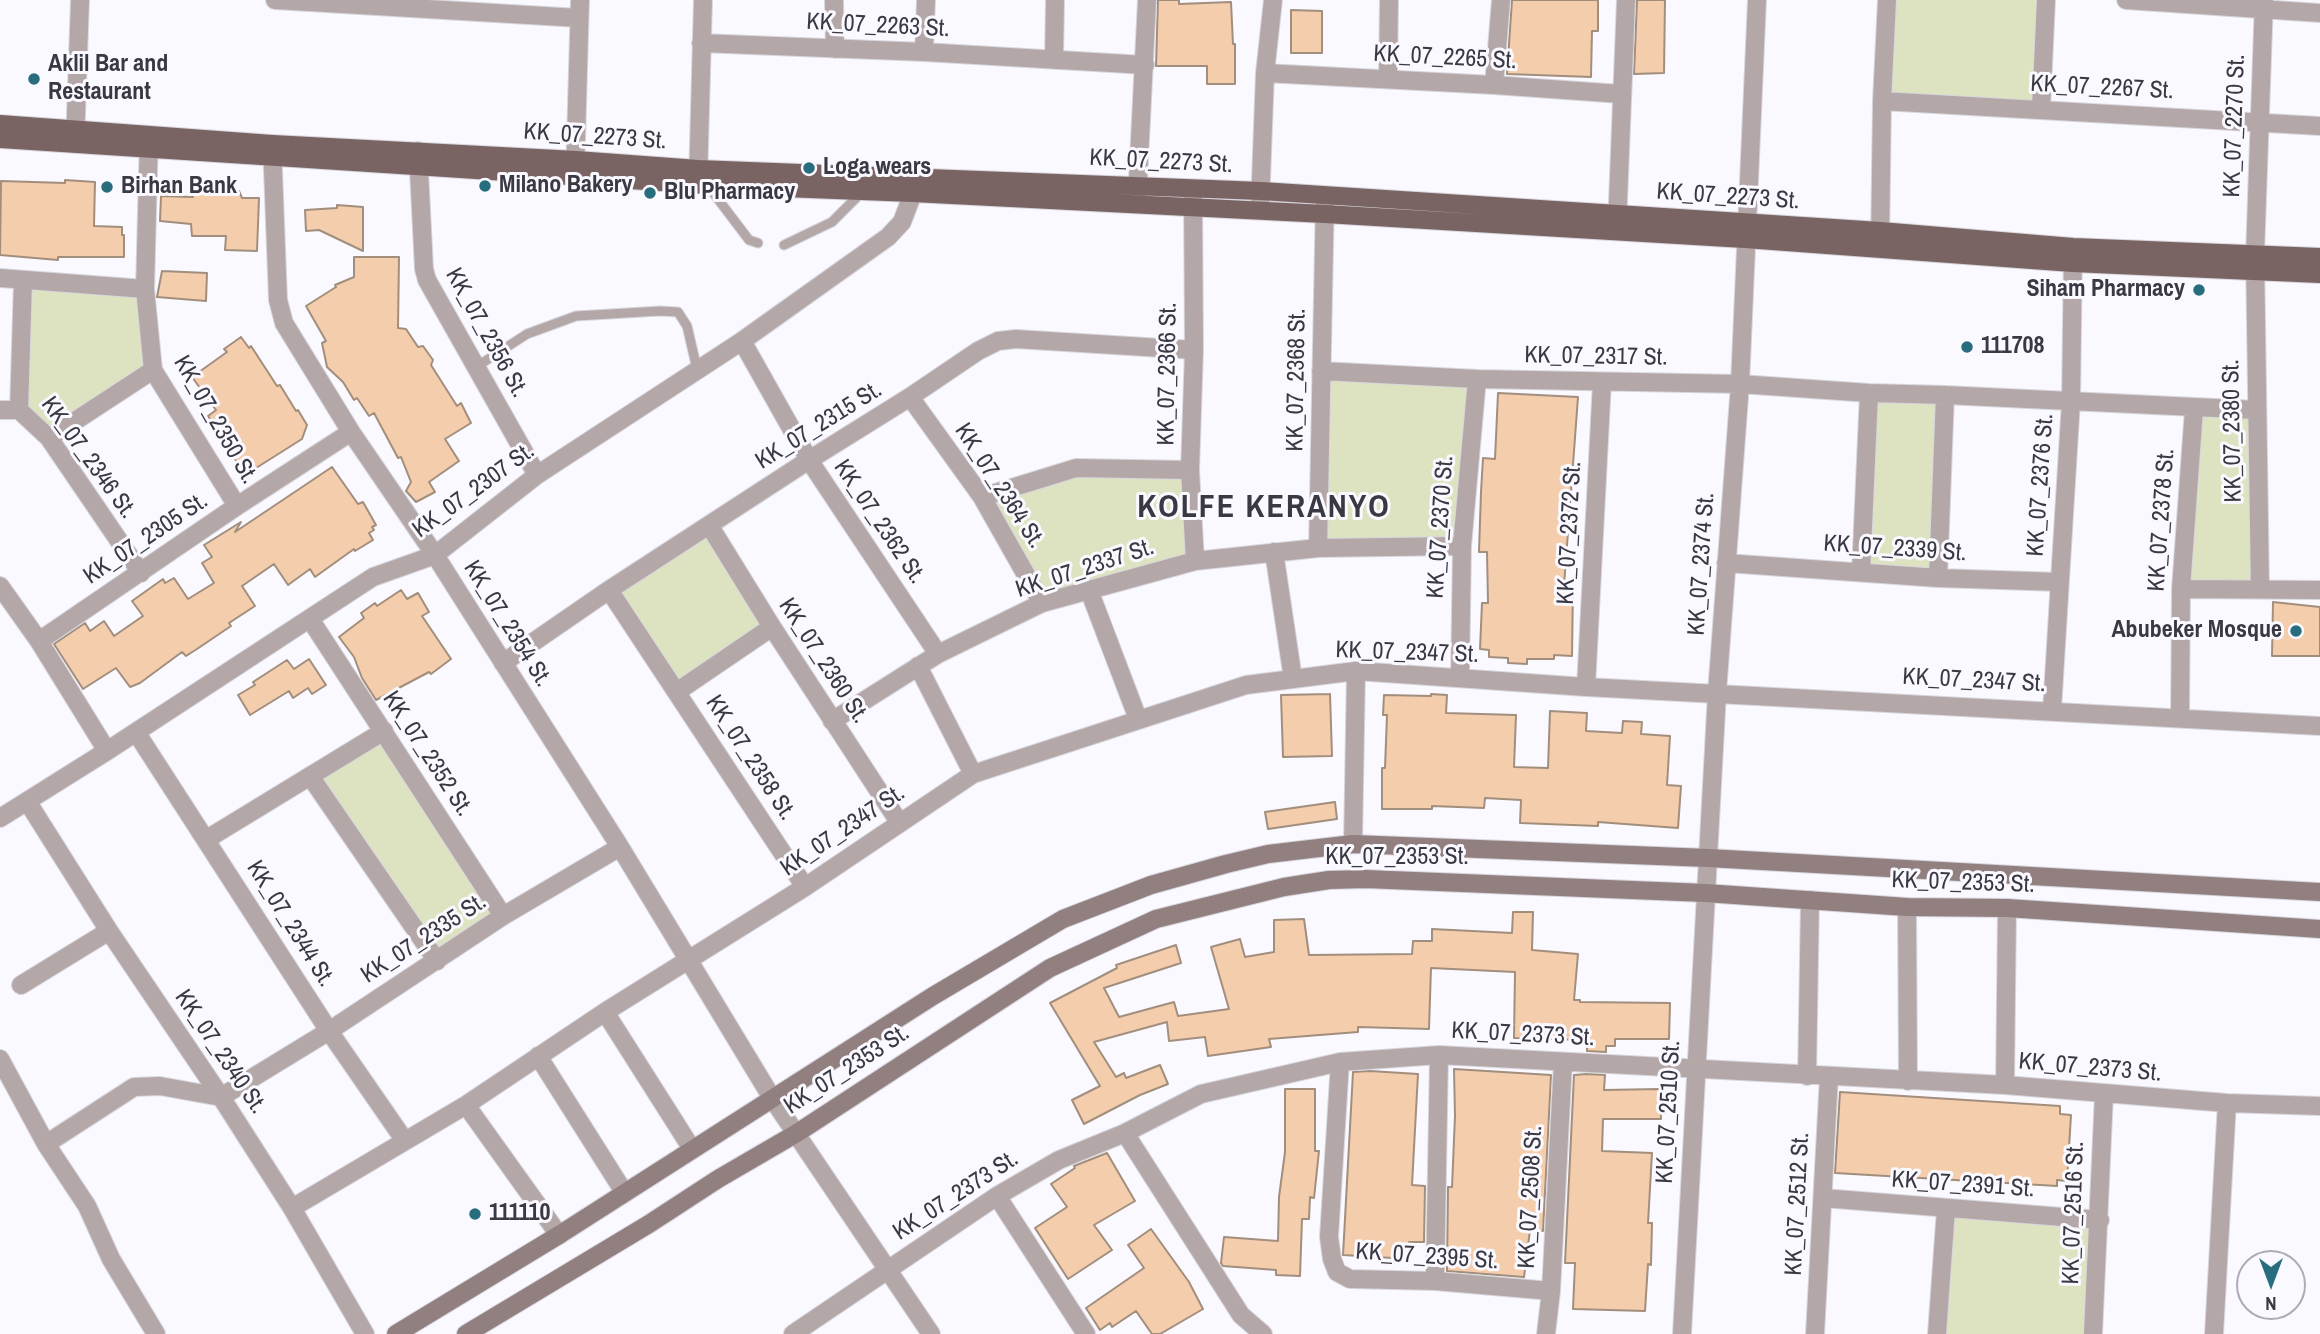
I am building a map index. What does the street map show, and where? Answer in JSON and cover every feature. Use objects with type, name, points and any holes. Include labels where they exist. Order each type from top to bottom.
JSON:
[{"type":"main road","name":"KK_07_2273 St.","points":[[0,124],[76,136],[575,168],[863,191],[913,184],[1260,212],[1325,205],[1618,214],[1880,249],[2255,263],[2320,274]]},
{"type":"main road","name":"KK_07_2273 St.","points":[[0,139],[76,136]]},
{"type":"main road","name":"KK_07_2273 St.","points":[[701,179],[1194,187],[1261,191],[1325,205],[1616,233],[1880,230],[2073,255]]},
{"type":"main road","name":"KK_07_2273 St.","points":[[2255,263],[2320,257]]},
{"type":"street","points":[[76,136],[80,0]]},
{"type":"street","points":[[275,0],[579,19]]},
{"type":"street","points":[[575,168],[580,0]]},
{"type":"street","points":[[701,179],[703,0]]},
{"type":"street","points":[[834,0],[835,49]]},
{"type":"street","points":[[924,52],[926,0]]},
{"type":"street","points":[[1054,60],[1055,0]]},
{"type":"street","points":[[1137,204],[1147,0]]},
{"type":"street","points":[[1260,212],[1265,73],[1273,0]]},
{"type":"street","points":[[1388,79],[1389,0]]},
{"type":"street","points":[[1494,85],[1501,0]]},
{"type":"street","points":[[1616,233],[1626,0]]},
{"type":"street","name":"KK_07_2374 St.","points":[[1705,893],[1740,384],[1757,0]]},
{"type":"street","points":[[1880,249],[1882,101],[1887,0]]},
{"type":"street","points":[[2040,109],[2046,0]]},
{"type":"street","points":[[2126,0],[2264,4],[2320,13]]},
{"type":"street","name":"KK_07_2270 St.","points":[[2255,263],[2264,4]]},
{"type":"street","name":"KK_07_2263 St.","points":[[701,43],[1145,65]]},
{"type":"street","name":"KK_07_2265 St.","points":[[1265,73],[1621,94]]},
{"type":"street","name":"KK_07_2267 St.","points":[[1882,101],[2320,126]]},
{"type":"street","name":"KK_07_2350 St.","points":[[149,141],[145,289],[153,370],[237,506]]},
{"type":"street","name":"KK_07_2354 St.","points":[[272,150],[278,300],[284,323],[351,432],[435,555],[620,848],[772,1098],[931,1334]]},
{"type":"street","name":"KK_07_2356 St.","points":[[418,158],[424,269],[427,280],[537,475]]},
{"type":"street","name":"KK_07_2307 St.","points":[[0,817],[107,751],[373,577],[435,555],[537,475],[741,341],[888,237],[902,222],[913,184]]},
{"type":"street","name":"KK_07_2366 St.","points":[[1194,187],[1192,208],[1195,349],[1190,470],[1195,561]]},
{"type":"street","name":"KK_07_2368 St.","points":[[1318,548],[1325,205]]},
{"type":"street","name":"KK_07_2376 St.","points":[[2052,710],[2071,401],[2073,255]]},
{"type":"street","name":"KK_07_2380 St.","points":[[2255,263],[2260,589]]},
{"type":"street","points":[[0,278],[145,289]]},
{"type":"street","name":"KK_07_2346 St.","points":[[23,280],[19,410],[48,438],[141,573]]},
{"type":"street","name":"KK_07_2315 St.","points":[[503,663],[609,590],[978,351],[998,341],[1016,339],[1195,349]]},
{"type":"street","name":"KK_07_2362 St.","points":[[741,341],[809,460],[938,654]]},
{"type":"street","points":[[48,438],[153,370]]},
{"type":"street","name":"KK_07_2317 St.","points":[[1321,371],[1477,379],[1740,384],[1869,393],[2257,410]]},
{"type":"street","name":"KK_07_2370 St.","points":[[1460,678],[1462,546],[1477,379]]},
{"type":"street","name":"KK_07_2372 St.","points":[[1586,687],[1602,382]]},
{"type":"street","points":[[1861,571],[1869,393]]},
{"type":"street","points":[[1938,578],[1945,395]]},
{"type":"street","name":"KK_07_2364 St.","points":[[910,397],[982,497],[1042,603]]},
{"type":"street","name":"KK_07_2378 St.","points":[[2180,718],[2181,589],[2194,409]]},
{"type":"street","points":[[0,410],[19,410]]},
{"type":"street","name":"KK_07_2305 St.","points":[[40,641],[237,506],[351,432]]},
{"type":"street","points":[[982,497],[1076,468],[1190,470]]},
{"type":"street","name":"KK_07_2360 St.","points":[[709,525],[832,721],[900,822]]},
{"type":"street","name":"KK_07_2337 St.","points":[[832,721],[938,654],[1042,603],[1195,561],[1318,548],[1462,546]]},
{"type":"street","points":[[1274,552],[1293,679]]},
{"type":"street","name":"KK_07_2339 St.","points":[[1726,563],[1938,578],[2060,582]]},
{"type":"street","points":[[0,586],[40,641],[107,751]]},
{"type":"street","points":[[2181,589],[2320,590]]},
{"type":"street","name":"KK_07_2358 St.","points":[[609,590],[805,887]]},
{"type":"street","points":[[1089,590],[1138,719]]},
{"type":"street","name":"KK_07_2352 St.","points":[[310,619],[503,916]]},
{"type":"street","name":"KK_07_2358 St.","points":[[677,691],[772,627]]},
{"type":"street","points":[[918,666],[973,774]]},
{"type":"street","name":"KK_07_2347 St.","points":[[292,1208],[466,1105],[605,1012],[805,887],[973,774],[1246,685],[1356,671],[1586,687],[2320,726]]},
{"type":"street","name":"KK_07_2353 St.","points":[[1353,844],[1356,671]]},
{"type":"street","points":[[207,839],[384,731]]},
{"type":"street","name":"KK_07_2344 St.","points":[[136,732],[329,1031],[405,1141]]},
{"type":"street","points":[[310,776],[438,961]]},
{"type":"street","name":"KK_07_2340 St.","points":[[27,801],[109,932],[221,1097],[292,1208],[365,1334]]},
{"type":"street","name":"KK_07_2353 St.","points":[[396,1334],[559,1235],[933,996],[1063,919],[1151,885],[1268,854],[1353,844],[1708,858],[2320,892]]},
{"type":"street","name":"KK_07_2335 St.","points":[[221,1097],[329,1031],[503,916],[620,848]]},
{"type":"street","name":"KK_07_2353 St.","points":[[466,1334],[637,1231],[718,1178],[797,1133],[1050,968],[1156,919],[1284,887],[1354,879],[1705,893],[1907,907],[2007,908],[2320,929]]},
{"type":"street","name":"KK_07_2510 St.","points":[[1682,1334],[1705,893]]},
{"type":"street","points":[[1807,1076],[1810,900]]},
{"type":"street","points":[[1907,907],[1908,1081]]},
{"type":"street","points":[[2005,1086],[2007,908]]},
{"type":"street","points":[[21,985],[109,932]]},
{"type":"street","points":[[605,1012],[692,1149]]},
{"type":"street","points":[[1434,1281],[1439,1055]]},
{"type":"street","name":"KK_07_2373 St.","points":[[793,1334],[997,1196],[1059,1160],[1125,1133],[1201,1094],[1340,1062],[1439,1055],[2005,1086],[2227,1103],[2320,1106]]},
{"type":"street","points":[[538,1056],[624,1192]]},
{"type":"street","points":[[0,1059],[46,1144],[88,1206],[111,1259],[156,1334]]},
{"type":"street","name":"KK_07_2395 St.","points":[[1340,1062],[1329,1237],[1337,1272],[1350,1279],[1434,1281],[1551,1291]]},
{"type":"street","name":"KK_07_2508 St.","points":[[1546,1334],[1551,1291],[1563,1062]]},
{"type":"street","name":"KK_07_2512 St.","points":[[1815,1334],[1829,1076]]},
{"type":"street","points":[[46,1144],[134,1087],[160,1086],[221,1097]]},
{"type":"street","name":"KK_07_2516 St.","points":[[2093,1334],[2104,1094]]},
{"type":"street","points":[[2214,1334],[2227,1103]]},
{"type":"street","points":[[466,1105],[559,1235]]},
{"type":"street","points":[[1125,1133],[1241,1315],[1263,1334]]},
{"type":"street","points":[[997,1196],[1086,1334]]},
{"type":"street","name":"KK_07_2391 St.","points":[[1823,1198],[2100,1220]]},
{"type":"street","points":[[1937,1334],[1946,1209]]},
{"type":"lane","points":[[701,179],[749,240],[758,243]]},
{"type":"lane","points":[[784,244],[832,222],[863,191]]},
{"type":"lane","points":[[476,367],[527,334],[576,316],[660,311],[677,312],[687,326],[697,369]]},
{"type":"green space","points":[[1887,0],[2046,0],[2041,109],[1882,101]]},
{"type":"green space","points":[[23,280],[145,289],[153,370],[49,438],[19,410]]},
{"type":"green space","points":[[1321,371],[1477,379],[1462,546],[1318,548]]},
{"type":"green space","points":[[1869,393],[1945,395],[1938,578],[1861,571]]},
{"type":"green space","points":[[2194,409],[2257,410],[2260,589],[2181,589]]},
{"type":"green space","points":[[1076,464],[1190,470],[1195,561],[1042,603],[982,497]]},
{"type":"green space","points":[[709,525],[772,627],[678,691],[609,590]]},
{"type":"green space","points":[[384,731],[503,916],[437,961],[310,776]]},
{"type":"green space","points":[[1946,1209],[2100,1220],[2091,1334],[1937,1334]]},
{"type":"building","points":[[1158,0],[1179,0],[1179,4],[1231,2],[1235,84],[1207,84],[1207,66],[1156,66]]},
{"type":"building","points":[[1512,0],[1598,0],[1598,31],[1592,31],[1591,77],[1507,74]]},
{"type":"building","points":[[1637,0],[1665,0],[1664,73],[1634,74]]},
{"type":"building","points":[[1291,10],[1322,11],[1322,53],[1291,53]]},
{"type":"building","points":[[65,180],[95,182],[94,226],[122,227],[124,257],[58,257],[58,260],[0,255],[1,181],[65,183]]},
{"type":"building","points":[[193,190],[239,191],[242,198],[259,198],[257,251],[225,250],[226,236],[192,236],[191,224],[160,221],[161,196],[193,197]]},
{"type":"building","points":[[337,205],[363,207],[363,251],[319,230],[306,231],[305,210],[337,208]]},
{"type":"building","points":[[354,257],[399,257],[398,328],[406,329],[418,347],[423,346],[433,360],[431,365],[457,406],[461,403],[471,423],[445,439],[459,461],[429,482],[435,492],[416,502],[406,491],[411,482],[401,457],[398,458],[374,413],[369,416],[357,398],[354,400],[343,382],[327,367],[322,343],[326,341],[306,306],[336,287],[335,285],[354,277]]},
{"type":"building","points":[[162,271],[207,273],[206,301],[157,297]]},
{"type":"building","points":[[241,337],[249,348],[251,346],[307,425],[302,439],[245,475],[208,416],[216,410],[192,377],[227,352],[224,349]]},
{"type":"building","points":[[1498,393],[1578,397],[1564,586],[1573,586],[1572,656],[1554,655],[1554,659],[1527,659],[1527,664],[1508,663],[1508,658],[1489,657],[1489,650],[1480,649],[1482,603],[1488,603],[1487,552],[1479,552],[1483,458],[1495,459]]},
{"type":"building","points":[[332,467],[358,504],[363,502],[376,525],[369,533],[373,540],[355,551],[354,549],[315,577],[310,569],[288,585],[274,564],[242,586],[255,606],[197,649],[186,656],[182,652],[140,683],[130,687],[116,668],[83,689],[54,644],[85,623],[90,631],[104,621],[114,636],[143,616],[132,601],[163,579],[165,583],[174,578],[188,599],[214,583],[202,563],[212,557],[204,545],[241,522],[235,532]]},
{"type":"building","points":[[401,590],[407,599],[418,593],[429,612],[422,616],[451,659],[431,674],[429,672],[376,700],[362,678],[354,657],[339,637],[364,618],[361,613]]},
{"type":"building","name":"Abubeker Mosque","points":[[2273,602],[2320,607],[2320,656],[2272,656]]},
{"type":"building","points":[[309,659],[326,685],[312,694],[308,688],[293,698],[289,691],[250,715],[238,695],[287,660],[294,669]]},
{"type":"building","points":[[1330,694],[1332,756],[1283,757],[1281,695]]},
{"type":"building","points":[[1384,695],[1447,695],[1446,713],[1516,715],[1514,767],[1548,768],[1550,711],[1587,713],[1586,731],[1622,733],[1623,721],[1642,722],[1641,734],[1670,736],[1667,785],[1681,786],[1678,828],[1598,822],[1598,826],[1520,823],[1521,800],[1485,798],[1484,808],[1432,806],[1432,809],[1382,809],[1382,768],[1385,768],[1387,715],[1383,715]]},
{"type":"building","points":[[1335,802],[1337,819],[1268,829],[1265,812]]},
{"type":"building","points":[[1513,912],[1533,912],[1532,950],[1578,954],[1574,1000],[1670,1003],[1669,1039],[1615,1039],[1615,1046],[1606,1046],[1606,1052],[1587,1051],[1587,1040],[1514,1038],[1515,972],[1431,968],[1429,1029],[1358,1027],[1358,1032],[1269,1039],[1271,1047],[1208,1056],[1205,1037],[1169,1041],[1167,1022],[1094,1042],[1116,1077],[1124,1073],[1126,1078],[1160,1065],[1168,1084],[1140,1095],[1084,1124],[1072,1100],[1100,1086],[1050,1003],[1117,968],[1116,965],[1176,945],[1181,963],[1104,988],[1119,1017],[1174,1002],[1178,1016],[1229,1009],[1211,947],[1240,939],[1245,957],[1274,952],[1274,920],[1304,919],[1309,955],[1412,954],[1413,941],[1432,941],[1432,929],[1512,933]]},
{"type":"building","points":[[1454,1069],[1551,1075],[1543,1231],[1530,1230],[1524,1277],[1447,1271],[1448,1187],[1452,1187],[1455,1116]]},
{"type":"building","points":[[1353,1072],[1418,1074],[1412,1185],[1425,1186],[1424,1242],[1409,1242],[1409,1259],[1343,1255]]},
{"type":"building","points":[[1574,1075],[1605,1075],[1604,1090],[1660,1089],[1661,1119],[1603,1119],[1602,1151],[1652,1153],[1648,1223],[1652,1223],[1651,1265],[1648,1264],[1645,1311],[1573,1309],[1575,1263],[1565,1263]]},
{"type":"building","points":[[1285,1089],[1315,1089],[1315,1151],[1319,1151],[1314,1198],[1310,1197],[1309,1219],[1302,1219],[1300,1276],[1276,1275],[1276,1270],[1223,1266],[1221,1263],[1224,1237],[1278,1241],[1279,1197],[1285,1152]]},
{"type":"building","points":[[1840,1092],[2060,1106],[2060,1114],[2071,1115],[2067,1181],[2057,1180],[2057,1186],[1835,1173]]},
{"type":"building","points":[[1107,1153],[1135,1201],[1094,1225],[1112,1250],[1068,1279],[1035,1228],[1067,1207],[1051,1184],[1075,1168],[1074,1166]]},
{"type":"building","points":[[1151,1229],[1189,1282],[1203,1309],[1160,1334],[1152,1334],[1136,1311],[1112,1327],[1110,1323],[1100,1330],[1086,1308],[1144,1268],[1128,1245]]},
{"type":"place","name":"Aklil Bar and Restaurant","points":[[34,79]]},
{"type":"place","name":"Loga wears","points":[[809,168]]},
{"type":"place","name":"Milano Bakery","points":[[485,186]]},
{"type":"place","name":"Birhan Bank","points":[[107,187]]},
{"type":"place","name":"Blu Pharmacy","points":[[650,193]]},
{"type":"place","name":"Siham Pharmacy","points":[[2199,290]]},
{"type":"place","name":"111708","points":[[1967,347]]},
{"type":"place","name":"Abubeker Mosque","points":[[2296,631]]},
{"type":"place","name":"111110","points":[[475,1214]]},
{"type":"district","name":"KOLFE KERANYO","points":[[1264,508]]}]
